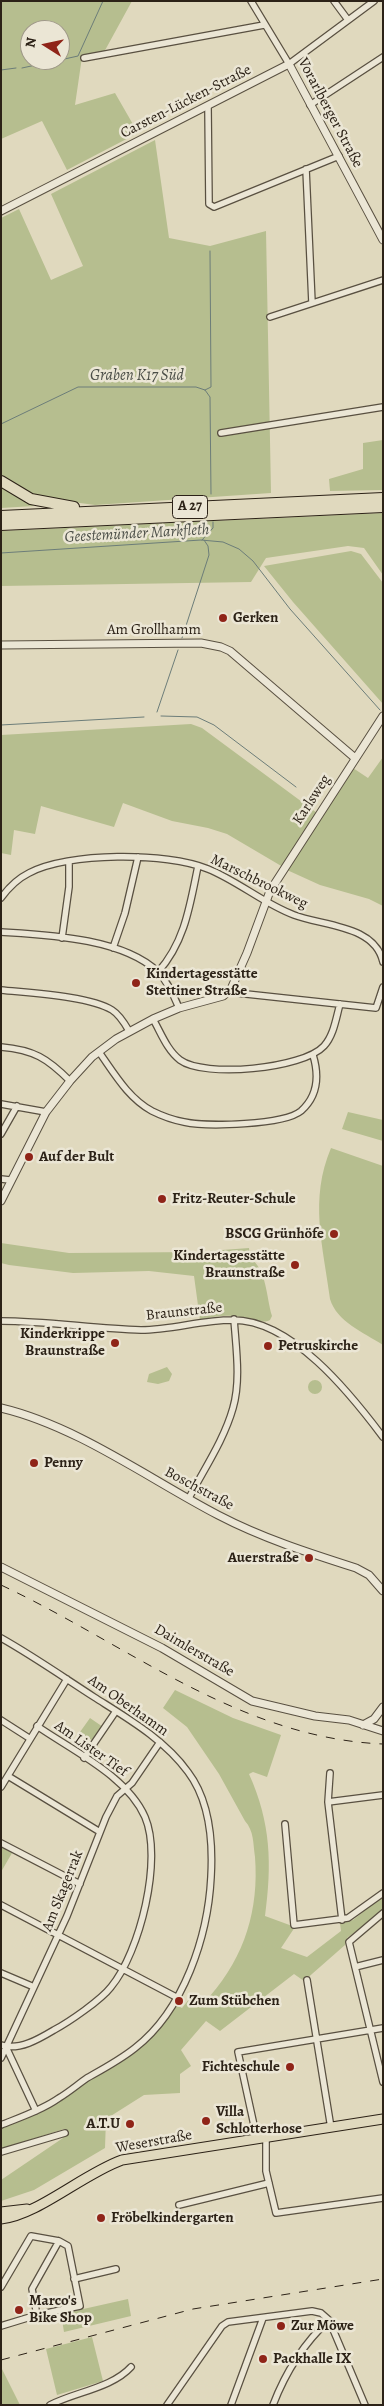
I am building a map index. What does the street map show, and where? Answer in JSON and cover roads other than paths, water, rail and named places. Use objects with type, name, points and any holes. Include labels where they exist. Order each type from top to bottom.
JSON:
[{"type":"highway","points":[[1,481],[31,499],[97,511]]},
{"type":"highway","name":"A 27","points":[[1,516],[383,498]]},
{"type":"highway","name":"A 27","points":[[1,525],[383,507]]},
{"type":"main road","name":"Weserstraße","points":[[1,2219],[20,2215],[92,2174],[122,2160],[383,2119]]},
{"type":"main road","name":"Weserstraße","points":[[1,2212],[30,2209]]},
{"type":"street","name":"Vorarlberger Straße","points":[[251,1],[289,64],[383,240]]},
{"type":"street","points":[[334,1],[348,20]]},
{"type":"street","name":"Carsten-Lücken-Straße","points":[[1,211],[208,108],[289,64],[374,1]]},
{"type":"street","points":[[84,58],[264,25]]},
{"type":"street","points":[[310,105],[383,58]]},
{"type":"street","points":[[208,108],[209,204],[214,207],[338,156]]},
{"type":"street","points":[[306,169],[312,303]]},
{"type":"street","points":[[270,317],[383,280]]},
{"type":"street","points":[[221,433],[383,407]]},
{"type":"street","name":"Am Grollhamm","points":[[1,645],[201,643],[220,647],[242,660],[356,758]]},
{"type":"street","name":"Karlsweg","points":[[266,900],[383,716]]},
{"type":"street","points":[[113,948],[125,913],[138,857]]},
{"type":"street","name":"Marschbrookweg","points":[[1,898],[15,882],[30,872],[49,865],[69,861],[138,857],[198,866],[207,868],[293,915],[366,936],[378,948],[383,962]]},
{"type":"street","points":[[62,938],[69,887],[69,861]]},
{"type":"street","points":[[158,972],[178,946],[188,917],[198,866]]},
{"type":"street","points":[[1,1201],[46,1112],[70,1081],[99,1052],[129,1031],[153,1019],[179,1008],[223,996],[231,989],[250,946],[266,900]]},
{"type":"street","points":[[1,932],[62,938],[113,948],[132,954],[158,972],[179,1008]]},
{"type":"street","points":[[231,989],[237,993],[376,1008],[383,987]]},
{"type":"street","points":[[1,990],[49,995],[104,1006],[114,1012],[129,1031]]},
{"type":"street","points":[[153,1019],[171,1051],[181,1061],[194,1067],[208,1069],[241,1068],[284,1064],[313,1055],[324,1046],[334,1030],[340,1004]]},
{"type":"street","points":[[1,1047],[35,1053],[52,1064],[70,1081]]},
{"type":"street","points":[[99,1052],[120,1083],[138,1102],[152,1111],[186,1123],[219,1124],[281,1119],[300,1111],[308,1103],[317,1081],[317,1070],[313,1055]]},
{"type":"street","points":[[1,1104],[46,1112]]},
{"type":"street","points":[[1,1134],[17,1106]]},
{"type":"street","points":[[1,1179],[10,1180]]},
{"type":"street","points":[[188,1498],[222,1438],[233,1409],[237,1382],[234,1320]]},
{"type":"street","name":"Braunstraße","points":[[1,1321],[141,1330],[170,1329],[204,1322],[234,1320],[275,1330],[296,1343],[336,1382],[383,1437]]},
{"type":"street","name":"Boschstraße","points":[[1,1408],[34,1418],[69,1432],[260,1536],[356,1568],[369,1575],[383,1591]]},
{"type":"street","name":"Daimlerstraße","points":[[1,1568],[162,1648],[252,1701],[289,1711],[349,1720],[383,1731]]},
{"type":"street","name":"Am Oberhamm","points":[[1,1638],[116,1711],[160,1742],[188,1772],[196,1785],[208,1819],[211,1838],[211,1881],[204,1932],[189,1973],[163,2020],[135,2048],[59,2098],[1,2125]]},
{"type":"street","points":[[1,1787],[36,1726],[67,1679]]},
{"type":"street","points":[[363,1725],[374,1719],[383,1707]]},
{"type":"street","points":[[84,1758],[116,1711]]},
{"type":"street","points":[[374,1719],[383,1719]]},
{"type":"street","points":[[1,1720],[30,1738]]},
{"type":"street","name":"Am Lister Tief","points":[[4,2046],[33,2043],[60,2027],[108,1991],[122,1968],[143,1922],[150,1859],[150,1838],[146,1819],[127,1790],[36,1726]]},
{"type":"street","name":"Am Skagerrak","points":[[1,2058],[4,2046],[58,1935],[100,1832],[117,1796],[127,1790],[160,1742]]},
{"type":"street","points":[[330,1773],[328,1802],[342,1920]]},
{"type":"street","points":[[8,1776],[100,1832]]},
{"type":"street","points":[[328,1802],[383,1795]]},
{"type":"street","points":[[285,1824],[294,1925],[342,1920],[353,1916],[383,1894]]},
{"type":"street","points":[[1,1843],[80,1884]]},
{"type":"street","points":[[1,1905],[176,1997]]},
{"type":"street","points":[[383,1913],[348,1942],[383,2082]]},
{"type":"street","points":[[355,1968],[383,1960]]},
{"type":"street","points":[[1,1973],[34,1987]]},
{"type":"street","points":[[306,1980],[331,2128]]},
{"type":"street","points":[[383,2028],[238,2052],[261,2138],[266,2171],[276,2213],[383,2198]]},
{"type":"street","points":[[4,2046],[36,2110]]},
{"type":"street","points":[[1,2152],[65,2132]]},
{"type":"street","points":[[180,2205],[269,2183]]},
{"type":"street","points":[[1,2287],[31,2236],[59,2241],[68,2246],[80,2306],[37,2315],[1,2326]]},
{"type":"street","points":[[37,2315],[32,2289],[59,2241]]},
{"type":"street","points":[[74,2279],[116,2269]]},
{"type":"street","points":[[167,2405],[222,2326],[228,2322],[312,2311],[321,2313],[329,2320],[365,2405]]},
{"type":"street","points":[[231,2405],[263,2318]]},
{"type":"street","points":[[274,2405],[293,2362],[315,2333],[329,2320]]},
{"type":"street","points":[[50,2405],[69,2395],[113,2381],[131,2366]]},
{"type":"waterway","points":[[70,58],[78,56],[103,1]]},
{"type":"waterway","points":[[1,70],[16,68]]},
{"type":"waterway","points":[[205,390],[211,387],[210,251]]},
{"type":"waterway","name":"Graben K17 Süd","points":[[1,424],[78,387],[196,387],[205,390],[210,397],[211,494]]},
{"type":"waterway","name":"Graben K17 Süd","points":[[202,540],[213,528],[213,522]]},
{"type":"waterway","name":"Geestemünder Markfleth","points":[[1,553],[201,540],[223,542],[239,549],[253,561],[290,609],[380,710]]},
{"type":"waterway","points":[[182,638],[209,555],[208,546],[204,540]]},
{"type":"waterway","points":[[157,712],[178,650]]},
{"type":"waterway","points":[[161,716],[197,717],[214,725],[296,787]]},
{"type":"waterway","points":[[1,725],[144,717]]},
{"type":"railway","points":[[1,1585],[139,1660],[232,1707],[280,1725],[330,1738],[383,1744]]},
{"type":"railway","points":[[1,2360],[193,2309],[383,2279]]},
{"type":"place","name":"Gerken","points":[[223,618]]},
{"type":"place","name":"Kindertagesstätte Stettiner Straße","points":[[136,983]]},
{"type":"place","name":"Auf der Bult","points":[[29,1157]]},
{"type":"place","name":"Fritz-Reuter-Schule","points":[[162,1199]]},
{"type":"place","name":"BSCG Grünhöfe","points":[[334,1234]]},
{"type":"place","name":"Kindertagesstätte Braunstraße","points":[[295,1265]]},
{"type":"place","name":"Kinderkrippe Braunstraße","points":[[115,1343]]},
{"type":"place","name":"Petruskirche","points":[[268,1346]]},
{"type":"place","name":"Penny","points":[[34,1463]]},
{"type":"place","name":"Auerstraße","points":[[309,1558]]},
{"type":"place","name":"Zum Stübchen","points":[[179,2001]]},
{"type":"place","name":"Fichteschule","points":[[290,2067]]},
{"type":"place","name":"Villa Schlotterhose","points":[[206,2121]]},
{"type":"place","name":"A.T.U","points":[[130,2124]]},
{"type":"place","name":"Fröbelkindergarten","points":[[101,2218]]},
{"type":"place","name":"Marco's Bike Shop","points":[[19,2310]]},
{"type":"place","name":"Zur Möwe","points":[[281,2326]]},
{"type":"place","name":"Packhalle IX","points":[[263,2359]]}]
